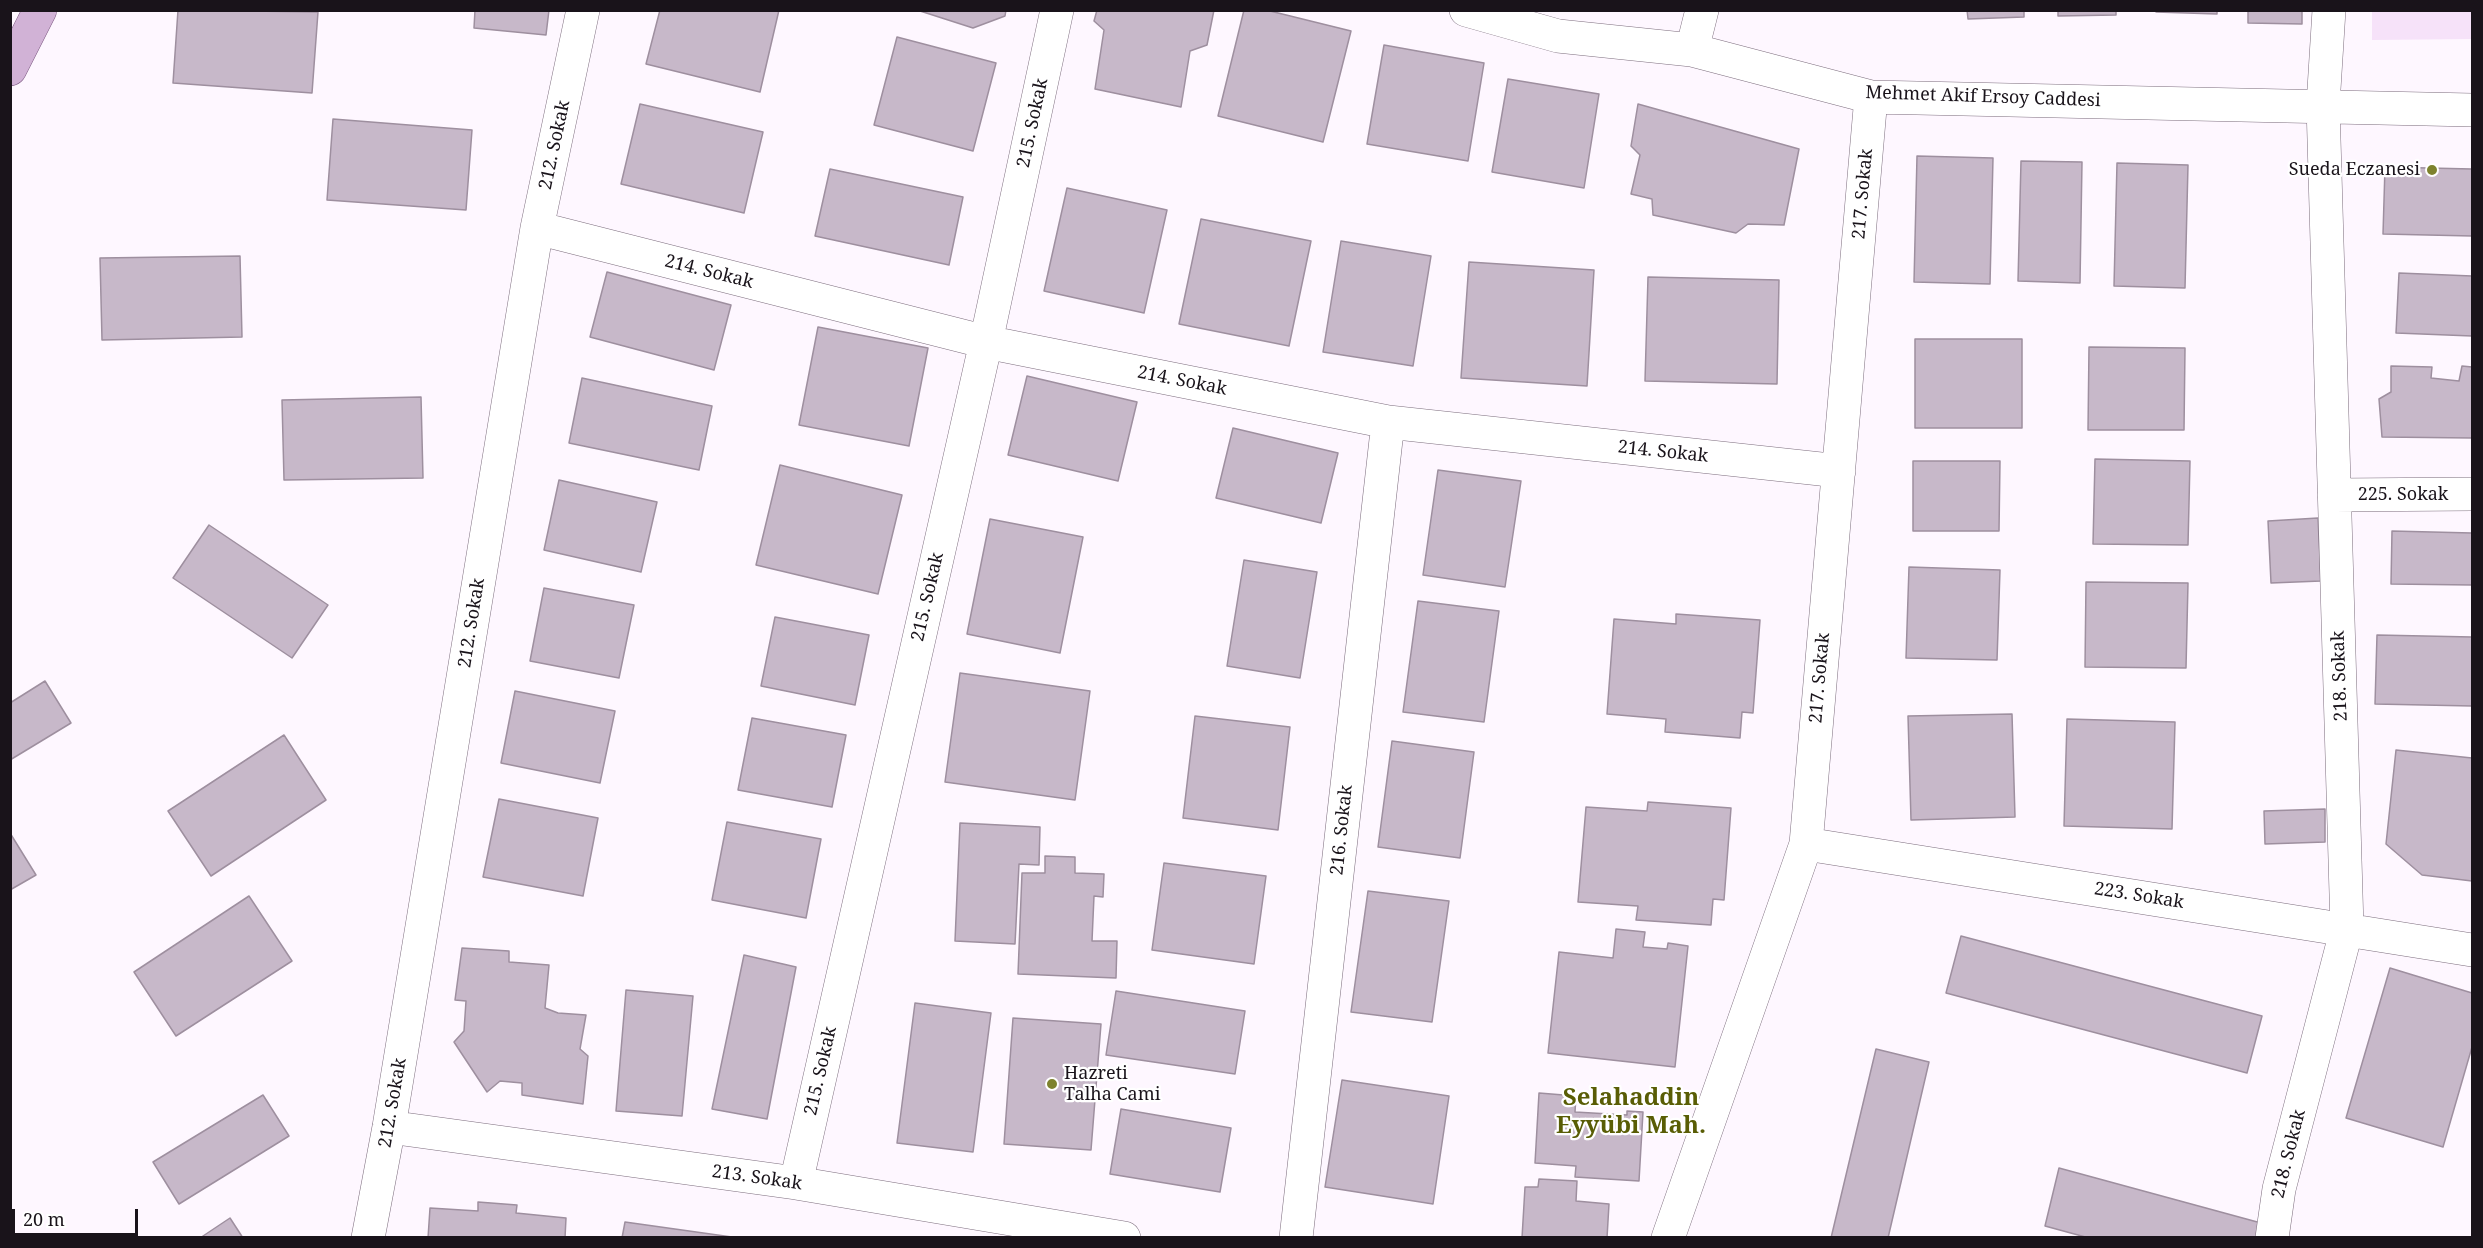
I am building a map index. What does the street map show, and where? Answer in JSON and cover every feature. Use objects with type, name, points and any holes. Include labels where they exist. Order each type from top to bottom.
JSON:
[{"type":"main road","points":[[10,21],[13,10]]},
{"type":"main road","points":[[10,69],[40,10]]},
{"type":"street","name":"212. Sokak","points":[[368,1238],[389,1127],[537,228],[583,10]]},
{"type":"street","name":"215. Sokak","points":[[796,1183],[986,342],[1057,10]]},
{"type":"street","name":"Mehmet Akif Ersoy Caddesi","points":[[1466,10],[1558,36],[1692,50],[1872,97],[2472,110]]},
{"type":"street","points":[[1692,50],[1702,10]]},
{"type":"street","name":"218. Sokak","points":[[2272,1238],[2279,1190],[2347,928],[2323,105],[2329,10]]},
{"type":"street","name":"217. Sokak","points":[[1668,1238],[1806,844],[1872,97]]},
{"type":"street","name":"214. Sokak","points":[[537,228],[986,342],[1388,422],[1839,471]]},
{"type":"street","name":"216. Sokak","points":[[1296,1238],[1388,422]]},
{"type":"street","name":"225. Sokak","points":[[2334,495],[2472,495]]},
{"type":"street","name":"223. Sokak","points":[[1806,844],[2347,928],[2472,950]]},
{"type":"street","name":"213. Sokak","points":[[389,1127],[796,1183],[1124,1238]]},
{"type":"shaded area","points":[[2372,11],[2472,11],[2472,39],[2372,40]]},
{"type":"building","points":[[178,10],[318,12],[312,93],[173,83]]},
{"type":"building","points":[[475,10],[549,10],[546,35],[474,28]]},
{"type":"building","points":[[660,10],[779,10],[760,92],[646,64]]},
{"type":"building","points":[[917,10],[1006,10],[1005,16],[973,28]]},
{"type":"building","points":[[1097,10],[1214,10],[1207,45],[1190,51],[1181,107],[1095,89],[1104,30],[1094,21]]},
{"type":"building","points":[[1244,10],[1266,10],[1351,31],[1323,142],[1218,116]]},
{"type":"building","points":[[1967,10],[2024,10],[2024,17],[1968,19]]},
{"type":"building","points":[[2058,10],[2116,10],[2116,15],[2058,16]]},
{"type":"building","points":[[2156,10],[2217,10],[2217,14],[2156,12]]},
{"type":"building","points":[[2248,10],[2302,10],[2302,24],[2248,23]]},
{"type":"building","points":[[897,37],[996,63],[973,151],[874,125]]},
{"type":"building","points":[[1384,45],[1484,63],[1468,161],[1367,144]]},
{"type":"building","points":[[1508,79],[1599,94],[1584,188],[1492,172]]},
{"type":"building","points":[[640,104],[763,132],[744,213],[621,184]]},
{"type":"building","points":[[1638,104],[1799,149],[1784,225],[1748,224],[1736,233],[1653,215],[1652,199],[1631,194],[1640,155],[1631,146]]},
{"type":"building","points":[[333,119],[472,130],[466,210],[327,200]]},
{"type":"building","points":[[1917,156],[1993,158],[1990,284],[1914,282]]},
{"type":"building","points":[[2021,161],[2082,162],[2080,283],[2018,281]]},
{"type":"building","points":[[2117,163],[2188,165],[2185,288],[2114,286]]},
{"type":"building","points":[[2385,167],[2472,169],[2472,236],[2383,234]]},
{"type":"building","points":[[830,169],[963,197],[949,265],[815,236]]},
{"type":"building","points":[[1067,188],[1167,210],[1144,313],[1044,291]]},
{"type":"building","points":[[1201,219],[1311,241],[1289,346],[1179,324]]},
{"type":"building","points":[[1341,241],[1431,256],[1413,366],[1323,352]]},
{"type":"building","points":[[240,256],[242,337],[102,340],[100,258]]},
{"type":"building","points":[[1469,262],[1594,270],[1587,386],[1461,378]]},
{"type":"building","points":[[607,272],[731,305],[714,370],[590,337]]},
{"type":"building","points":[[2399,273],[2472,276],[2472,336],[2396,333]]},
{"type":"building","points":[[1648,277],[1779,280],[1777,384],[1645,381]]},
{"type":"building","points":[[818,327],[928,348],[909,446],[799,425]]},
{"type":"building","points":[[1915,339],[2022,339],[2022,428],[1915,428]]},
{"type":"building","points":[[2089,347],[2185,348],[2184,430],[2088,430]]},
{"type":"building","points":[[2391,366],[2432,367],[2431,378],[2459,381],[2462,366],[2472,367],[2472,438],[2382,437],[2379,399],[2391,392]]},
{"type":"building","points":[[1027,376],[1137,402],[1118,481],[1008,455]]},
{"type":"building","points":[[582,378],[712,406],[699,470],[569,443]]},
{"type":"building","points":[[421,397],[423,478],[284,480],[282,400]]},
{"type":"building","points":[[1233,428],[1338,453],[1321,523],[1216,498]]},
{"type":"building","points":[[2095,459],[2190,461],[2188,545],[2093,544]]},
{"type":"building","points":[[1913,461],[2000,461],[1999,531],[1913,531]]},
{"type":"building","points":[[780,465],[902,495],[878,594],[756,565]]},
{"type":"building","points":[[1438,470],[1521,481],[1505,587],[1423,575]]},
{"type":"building","points":[[559,480],[657,502],[641,572],[544,550]]},
{"type":"building","points":[[2318,518],[2321,581],[2271,583],[2268,521]]},
{"type":"building","points":[[990,519],[1083,537],[1060,653],[967,634]]},
{"type":"building","points":[[209,525],[328,605],[292,658],[173,578]]},
{"type":"building","points":[[2392,531],[2472,533],[2472,585],[2391,584]]},
{"type":"building","points":[[1244,560],[1317,572],[1300,678],[1227,666]]},
{"type":"building","points":[[1909,567],[2000,570],[1997,660],[1906,658]]},
{"type":"building","points":[[2086,582],[2188,583],[2186,668],[2085,667]]},
{"type":"building","points":[[544,588],[634,605],[619,678],[530,661]]},
{"type":"building","points":[[1418,601],[1499,611],[1484,722],[1403,712]]},
{"type":"building","points":[[1676,614],[1760,620],[1753,713],[1742,712],[1740,738],[1665,732],[1666,719],[1607,714],[1614,619],[1676,624]]},
{"type":"building","points":[[775,617],[869,635],[855,705],[761,686]]},
{"type":"building","points":[[2377,635],[2472,637],[2472,706],[2375,704]]},
{"type":"building","points":[[960,673],[1090,691],[1075,800],[945,782]]},
{"type":"building","points":[[45,681],[71,723],[10,760],[10,703]]},
{"type":"building","points":[[515,691],[615,711],[600,783],[501,763]]},
{"type":"building","points":[[2012,714],[2015,817],[1911,820],[1908,716]]},
{"type":"building","points":[[1195,716],[1290,727],[1278,830],[1183,818]]},
{"type":"building","points":[[752,718],[846,735],[832,807],[738,790]]},
{"type":"building","points":[[2067,719],[2175,722],[2172,829],[2064,826]]},
{"type":"building","points":[[284,735],[326,800],[211,876],[168,811]]},
{"type":"building","points":[[1392,741],[1474,752],[1460,858],[1378,847]]},
{"type":"building","points":[[2396,750],[2472,758],[2472,881],[2422,875],[2386,844]]},
{"type":"building","points":[[499,799],[598,818],[583,896],[483,877]]},
{"type":"building","points":[[1648,802],[1731,808],[1724,900],[1713,899],[1711,925],[1636,920],[1638,906],[1578,902],[1586,807],[1647,811]]},
{"type":"building","points":[[2325,809],[2325,842],[2265,844],[2264,811]]},
{"type":"building","points":[[727,822],[821,839],[806,918],[712,900]]},
{"type":"building","points":[[960,823],[1040,827],[1039,865],[1019,864],[1015,944],[955,941]]},
{"type":"building","points":[[10,833],[36,875],[10,890]]},
{"type":"building","points":[[1045,856],[1075,857],[1075,873],[1104,874],[1103,897],[1094,896],[1092,941],[1117,941],[1116,978],[1018,974],[1022,873],[1045,873]]},
{"type":"building","points":[[1164,863],[1266,876],[1254,964],[1152,950]]},
{"type":"building","points":[[1368,891],[1449,901],[1432,1022],[1351,1012]]},
{"type":"building","points":[[249,896],[292,961],[176,1036],[134,972]]},
{"type":"building","points":[[1616,929],[1645,932],[1643,947],[1667,949],[1668,943],[1688,946],[1675,1067],[1548,1053],[1559,952],[1613,958]]},
{"type":"building","points":[[1961,936],[2262,1016],[2247,1073],[1946,993]]},
{"type":"building","points":[[462,948],[509,951],[509,962],[549,965],[545,1008],[558,1013],[586,1015],[580,1049],[588,1056],[583,1104],[522,1095],[522,1083],[500,1081],[487,1092],[454,1042],[464,1031],[466,1001],[455,1000]]},
{"type":"building","points":[[744,955],[796,967],[767,1119],[712,1109]]},
{"type":"building","points":[[2390,968],[2472,993],[2472,1047],[2443,1147],[2346,1118]]},
{"type":"building","points":[[626,990],[693,996],[682,1116],[616,1111]]},
{"type":"building","points":[[1116,991],[1245,1011],[1235,1074],[1106,1055]]},
{"type":"building","points":[[915,1003],[991,1013],[973,1152],[897,1143]]},
{"type":"building","name":"Hazreti Talha Cami","points":[[1013,1018],[1101,1024],[1091,1150],[1004,1144]]},
{"type":"building","points":[[1876,1049],[1929,1062],[1888,1238],[1831,1238]]},
{"type":"building","points":[[1342,1080],[1449,1096],[1433,1204],[1325,1187]]},
{"type":"building","points":[[1539,1093],[1576,1096],[1575,1112],[1627,1115],[1627,1111],[1643,1112],[1639,1181],[1575,1177],[1576,1166],[1535,1163]]},
{"type":"building","points":[[263,1095],[289,1136],[179,1204],[153,1162]]},
{"type":"building","points":[[1121,1109],[1231,1128],[1220,1192],[1110,1174]]},
{"type":"building","points":[[2059,1168],[2261,1223],[2258,1238],[2089,1238],[2045,1226]]},
{"type":"building","points":[[1539,1179],[1577,1181],[1576,1201],[1609,1204],[1607,1238],[1522,1238],[1525,1187],[1538,1187]]},
{"type":"building","points":[[478,1202],[517,1205],[516,1213],[566,1218],[565,1238],[428,1238],[430,1208],[478,1211]]},
{"type":"building","points":[[230,1218],[243,1238],[200,1238]]},
{"type":"building","points":[[625,1222],[739,1238],[622,1238]]},
{"type":"place","name":"Sueda Eczanesi","points":[[2432,170]]},
{"type":"place","name":"Hazreti Talha Cami","points":[[1052,1084]]},
{"type":"district","name":"Selahaddin Eyyübi Mah.","points":[[1631,1112]]}]
